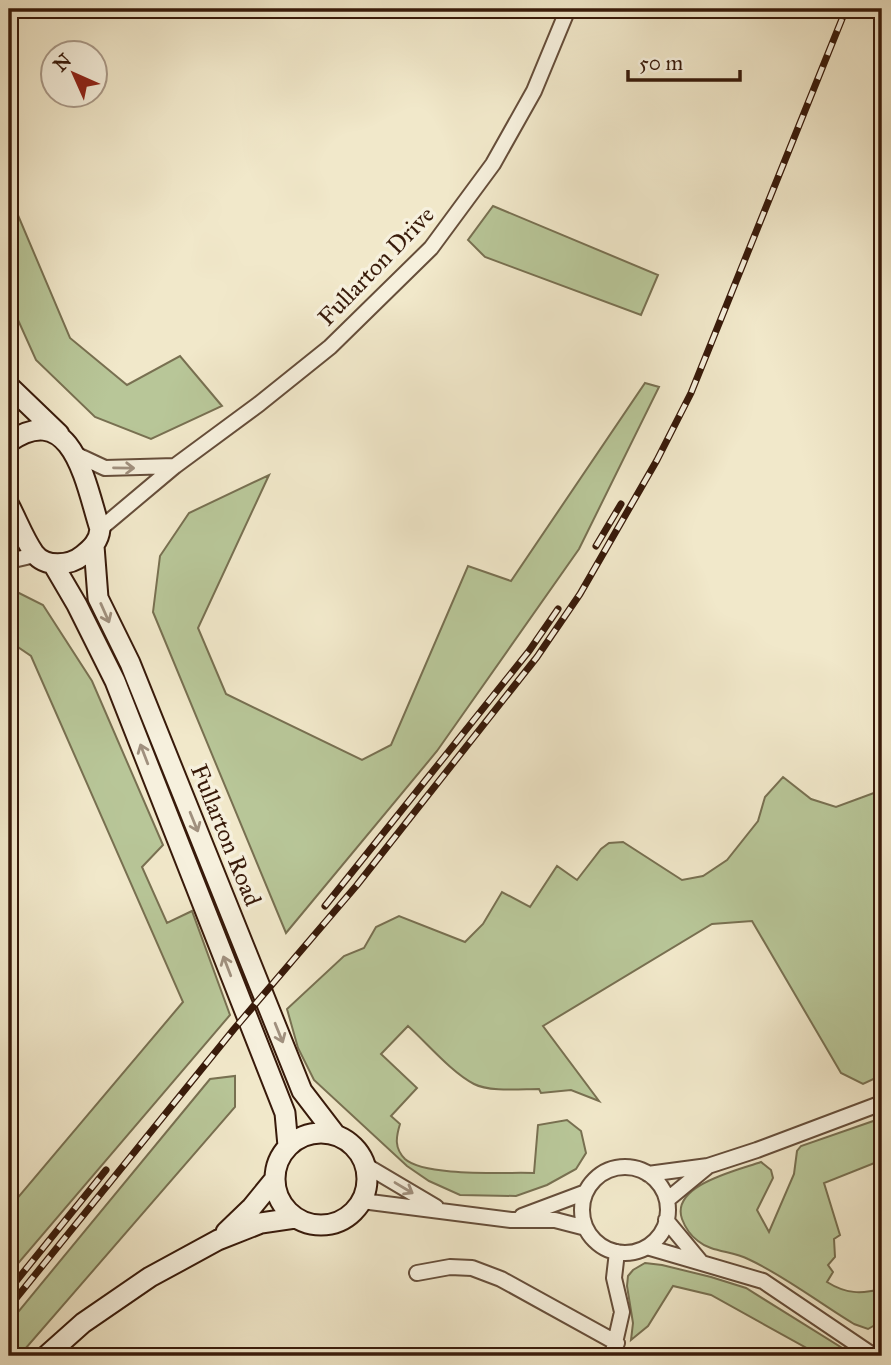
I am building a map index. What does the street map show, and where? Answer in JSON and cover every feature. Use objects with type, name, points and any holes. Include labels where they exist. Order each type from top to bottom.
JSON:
[{"type":"street","name":"Fullarton Drive","points":[[97,538],[175,466],[330,347],[431,248],[493,164],[534,91],[568,9]]},
{"type":"street","points":[[9,386],[60,435]]},
{"type":"street","points":[[9,442],[23,433],[42,429],[60,435]]},
{"type":"street","name":"Fullarton Road","points":[[60,435],[75,454],[97,538],[98,598],[130,663],[302,1091],[335,1134]]},
{"type":"street","points":[[75,454],[105,468],[175,466]]},
{"type":"street","name":"Fullarton Road","points":[[9,505],[77,605],[115,681],[285,1113],[288,1146]]},
{"type":"street","points":[[9,561],[75,562],[97,538]]},
{"type":"street","points":[[648,1174],[663,1190],[667,1200],[666,1220],[662,1231],[647,1247],[627,1253],[604,1248],[593,1239],[582,1216],[582,1203],[586,1192],[593,1181],[603,1173],[626,1167],[648,1174],[708,1166],[882,1102]]},
{"type":"street","points":[[323,1132],[335,1134],[348,1141],[359,1152],[365,1165],[366,1189],[362,1201],[353,1212],[328,1225],[314,1225],[295,1218],[284,1208],[274,1180],[275,1167],[288,1146],[310,1133],[323,1132]]},
{"type":"street","points":[[365,1165],[443,1212]]},
{"type":"street","points":[[667,1200],[708,1166]]},
{"type":"street","points":[[218,1240],[274,1180]]},
{"type":"street","points":[[511,1220],[586,1192]]},
{"type":"street","points":[[362,1201],[511,1220],[555,1220],[586,1228]]},
{"type":"street","points":[[46,1356],[83,1323],[150,1277],[218,1240],[261,1223],[295,1218]]},
{"type":"street","points":[[666,1220],[700,1261]]},
{"type":"street","points":[[647,1247],[763,1282],[874,1356]]},
{"type":"street","points":[[417,1273],[450,1267],[472,1268],[501,1279],[615,1349],[622,1312],[614,1278],[617,1252]]},
{"type":"green space","points":[[9,194],[70,338],[127,385],[180,356],[222,406],[151,439],[95,417],[36,360],[9,300]]},
{"type":"green space","points":[[493,206],[658,275],[641,315],[485,257],[468,240]]},
{"type":"green space","points":[[645,383],[659,387],[579,549],[437,751],[286,933],[153,612],[160,556],[189,513],[269,475],[198,628],[226,694],[362,760],[391,745],[468,566],[511,581]]},
{"type":"green space","points":[[9,588],[43,605],[92,681],[163,845],[142,867],[167,923],[192,911],[230,1015],[9,1274],[9,1208],[183,1002],[31,656],[9,641]]},
{"type":"green space","points":[[783,777],[811,799],[836,807],[882,790],[882,946],[879,949],[882,955],[882,1075],[863,1084],[841,1073],[752,921],[712,924],[543,1026],[599,1101],[571,1090],[541,1093],[539,1089],[505,1090],[480,1087],[457,1072],[408,1026],[381,1054],[417,1088],[391,1116],[400,1124],[397,1142],[405,1159],[415,1165],[447,1171],[534,1173],[538,1125],[567,1120],[581,1131],[586,1153],[576,1169],[547,1185],[516,1196],[460,1195],[429,1181],[407,1166],[314,1080],[298,1048],[287,1009],[344,956],[364,948],[376,927],[399,916],[465,942],[483,924],[502,892],[530,907],[557,866],[577,880],[601,849],[609,843],[623,842],[682,880],[703,876],[727,860],[758,821],[765,797]]},
{"type":"green space","points":[[235,1076],[235,1107],[19,1356],[9,1356],[9,1323],[210,1079]]},
{"type":"green space","points":[[882,1118],[882,1160],[824,1183],[840,1235],[834,1239],[835,1257],[828,1265],[833,1272],[827,1282],[854,1292],[882,1289],[882,1321],[868,1329],[854,1324],[762,1266],[742,1256],[703,1245],[685,1225],[681,1207],[686,1197],[696,1188],[761,1162],[771,1170],[773,1178],[757,1210],[769,1232],[794,1174],[797,1151],[801,1146]]},
{"type":"green space","points":[[645,1263],[711,1277],[746,1288],[855,1356],[807,1356],[810,1350],[711,1295],[673,1286],[648,1326],[631,1340],[633,1323],[628,1276]]},
{"type":"railway","points":[[9,1307],[234,1029],[357,885],[537,657],[580,594],[657,460],[691,393],[846,9]]},
{"type":"railway","points":[[596,546],[621,504]]},
{"type":"railway","points":[[325,906],[529,651],[558,609]]},
{"type":"railway","points":[[9,1290],[106,1170]]}]
